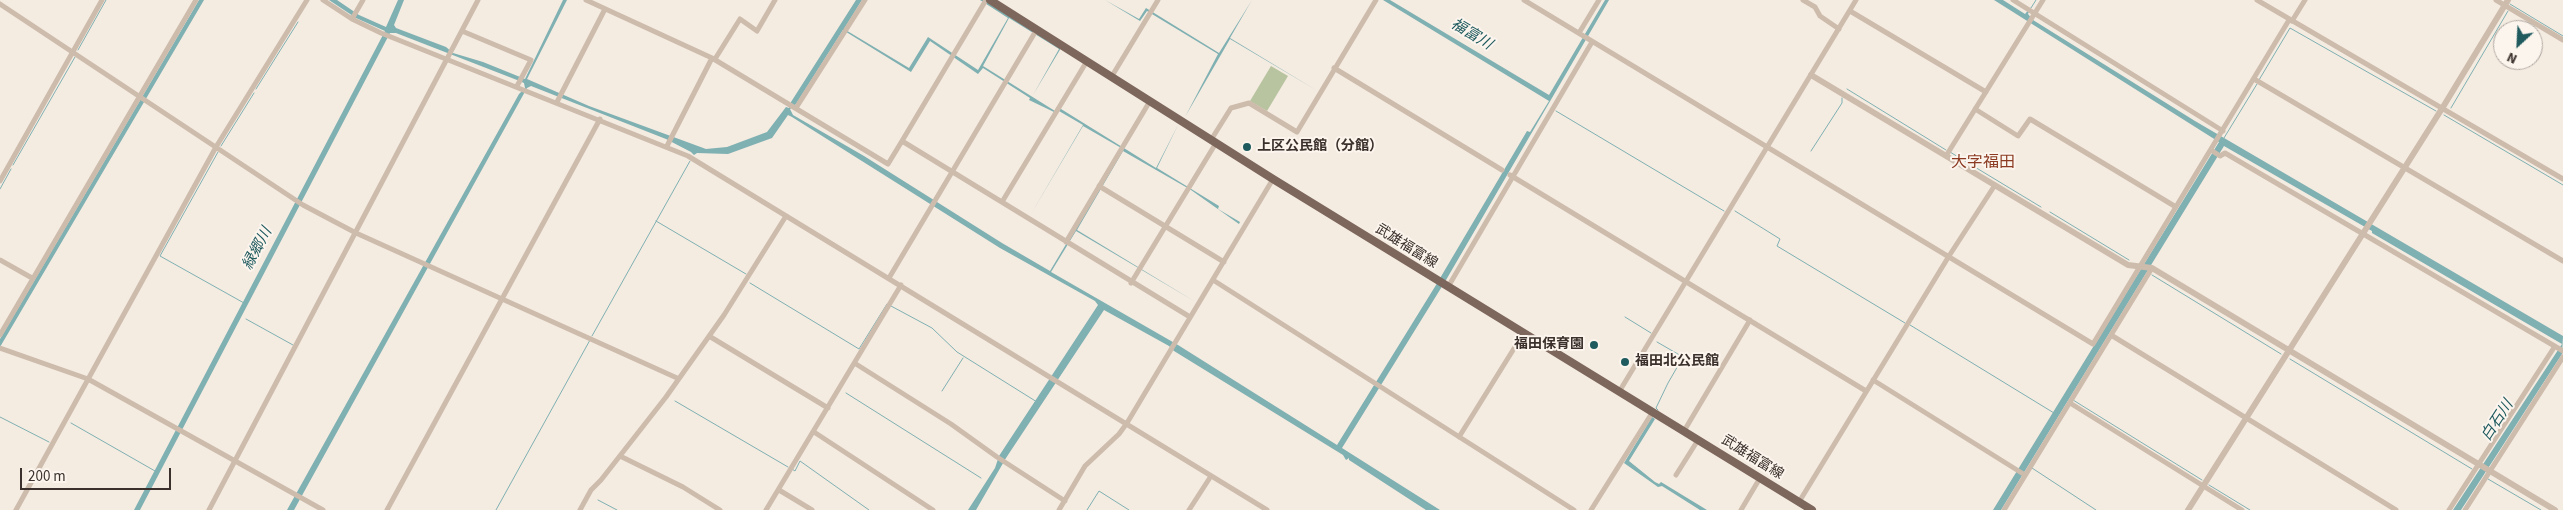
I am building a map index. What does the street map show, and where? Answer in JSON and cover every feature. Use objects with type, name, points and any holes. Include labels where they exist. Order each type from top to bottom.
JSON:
[{"type":"main road","name":"武雄福富線","points":[[987,1],[1112,76],[1273,179],[1523,334],[1812,510]]},
{"type":"street","points":[[0,181],[102,0]]},
{"type":"street","points":[[0,335],[142,97],[196,0]]},
{"type":"street","points":[[16,510],[216,147],[307,0]]},
{"type":"street","points":[[323,0],[382,33],[450,55],[521,87],[667,144],[1267,510]]},
{"type":"street","points":[[354,16],[364,0]]},
{"type":"street","points":[[209,510],[478,0]]},
{"type":"street","points":[[586,0],[599,3],[605,9],[714,59],[888,164],[987,1]]},
{"type":"street","points":[[667,144],[714,59],[740,19],[757,31],[775,0]]},
{"type":"street","points":[[793,107],[865,0]]},
{"type":"street","points":[[1112,76],[1158,0]]},
{"type":"street","points":[[1131,283],[1189,189],[1231,108],[1250,104],[1296,132],[1376,0]]},
{"type":"street","points":[[1524,0],[2093,344],[2147,269]]},
{"type":"street","points":[[1446,286],[1511,176],[1586,38],[1599,0]]},
{"type":"street","points":[[1803,0],[1814,7],[1820,16],[1839,29]]},
{"type":"street","points":[[1619,392],[1688,282],[1856,0]]},
{"type":"street","points":[[2013,0],[2222,133]]},
{"type":"street","points":[[1948,153],[2028,24],[2032,13],[2044,0]]},
{"type":"street","points":[[2257,0],[2443,107],[2563,179]]},
{"type":"street","points":[[2004,510],[2111,335],[2147,269],[2176,207],[2305,0]]},
{"type":"street","points":[[2496,0],[2506,3],[2563,40]]},
{"type":"street","points":[[2188,510],[2405,168],[2506,3]]},
{"type":"street","points":[[4,6],[303,205],[356,233],[678,378]]},
{"type":"street","points":[[558,100],[605,9]]},
{"type":"street","points":[[1850,11],[1986,92]]},
{"type":"street","points":[[462,31],[531,60],[523,74],[521,87]]},
{"type":"street","points":[[889,278],[1036,32]]},
{"type":"street","points":[[1002,202],[1087,61]]},
{"type":"street","points":[[1334,68],[1502,170]]},
{"type":"street","points":[[1812,74],[1948,153],[1995,186],[2128,265],[2147,269],[2289,351],[2488,475],[2556,510]]},
{"type":"street","points":[[2256,81],[2563,261]]},
{"type":"street","points":[[1068,243],[1150,101]]},
{"type":"street","points":[[1975,109],[2018,136],[2030,119],[2176,207]]},
{"type":"street","points":[[387,510],[600,119]]},
{"type":"street","points":[[902,140],[1131,283],[1190,317]]},
{"type":"street","points":[[2211,150],[2220,156],[2225,153],[2364,232],[2559,349],[2449,510]]},
{"type":"street","points":[[1511,176],[1866,391]]},
{"type":"street","points":[[1059,510],[1085,466],[1119,434],[1214,280],[1273,179]]},
{"type":"street","points":[[1799,502],[1949,256],[1995,186]]},
{"type":"street","points":[[1101,187],[1224,262]]},
{"type":"street","points":[[580,510],[591,490],[620,456],[724,315],[786,216]]},
{"type":"street","points":[[0,260],[31,281]]},
{"type":"street","points":[[1214,280],[1574,510]]},
{"type":"street","points":[[766,510],[856,364],[901,285]]},
{"type":"street","points":[[1684,431],[1750,320]]},
{"type":"street","points":[[1459,437],[1523,334]]},
{"type":"street","points":[[2111,335],[2396,510]]},
{"type":"street","points":[[709,336],[828,408]]},
{"type":"street","points":[[1,348],[88,378],[323,510]]},
{"type":"street","points":[[2465,510],[2563,357]]},
{"type":"street","points":[[856,364],[951,424],[997,457],[1065,501]]},
{"type":"street","points":[[1873,380],[2025,475]]},
{"type":"street","points":[[2071,400],[2242,510]]},
{"type":"street","points":[[1591,510],[1652,413]]},
{"type":"street","points":[[814,432],[933,510]]},
{"type":"street","points":[[1676,475],[1698,440]]},
{"type":"street","points":[[620,456],[683,487],[720,510]]},
{"type":"street","points":[[1189,510],[1211,476]]},
{"type":"street","points":[[1741,510],[1760,478]]},
{"type":"street","points":[[779,490],[812,510]]},
{"type":"green space","points":[[1271,66],[1288,76],[1267,111],[1250,101]]},
{"type":"water","points":[[199,0],[204,0],[0,347],[0,339]]},
{"type":"water","points":[[329,0],[337,0],[359,15],[386,27],[398,0],[404,0],[394,25],[396,28],[446,47],[453,53],[483,62],[525,79],[563,0],[567,0],[527,79],[589,106],[706,149],[727,147],[767,132],[786,107],[789,108],[856,0],[862,0],[844,29],[909,68],[928,37],[978,70],[1008,18],[980,0],[983,0],[1061,48],[1033,95],[1059,49],[1009,18],[983,66],[1055,111],[1061,109],[1156,168],[1178,125],[1157,168],[1219,206],[1218,209],[1240,222],[1239,224],[1191,190],[1123,151],[1077,230],[1194,301],[1076,231],[1051,272],[1178,345],[1337,445],[1436,285],[1527,131],[1530,132],[1549,101],[1383,0],[1390,0],[1549,95],[1605,0],[1609,0],[1446,280],[1342,448],[1440,510],[1426,510],[1349,460],[1349,458],[1346,460],[1343,455],[1174,351],[1169,346],[1104,310],[1006,458],[976,510],[968,510],[995,468],[999,456],[1098,305],[1095,301],[1000,248],[788,115],[772,138],[728,154],[697,153],[694,155],[666,139],[531,86],[527,88],[294,510],[287,510],[519,94],[525,88],[524,83],[517,80],[396,33],[390,33],[140,510],[134,510],[385,31],[356,18]],"holes":[[[843,30],[911,72],[930,41],[978,74],[983,68],[1030,98],[1029,100],[1054,112],[1059,111],[1083,125],[1031,214],[1083,126],[1123,149],[1050,271],[864,156],[793,115],[790,109],[796,104]]]},
{"type":"water","points":[[1105,0],[1139,19],[1146,8],[1219,53],[1252,0],[1230,38],[1316,90],[1230,39],[1185,117],[1218,54],[1147,11],[1140,21]]},
{"type":"water","points":[[1994,0],[2003,0],[2025,14],[2031,7],[2028,14],[2033,20],[2195,121],[2563,336],[2562,354],[2461,510],[2453,510],[2562,344],[2224,146],[2001,510],[1993,510],[2219,142]]},
{"type":"water","points":[[1652,417],[1655,419],[1629,461],[1655,482],[1659,484],[1661,482],[1707,510],[1700,510],[1662,486],[1658,487],[1624,463]]},
{"type":"waterway","points":[[78,50],[106,0]]},
{"type":"waterway","points":[[2031,8],[2036,0]]},
{"type":"waterway","points":[[2510,4],[2563,36]]},
{"type":"waterway","points":[[2451,108],[2508,11]]},
{"type":"waterway","points":[[256,89],[298,22]]},
{"type":"waterway","points":[[2259,80],[2290,28],[2436,111]]},
{"type":"waterway","points":[[13,165],[75,57]]},
{"type":"waterway","points":[[2224,138],[2257,84]]},
{"type":"waterway","points":[[1847,89],[1946,150]]},
{"type":"waterway","points":[[221,146],[254,93]]},
{"type":"waterway","points":[[1811,151],[1842,103],[1842,98]]},
{"type":"waterway","points":[[1556,111],[1724,211]]},
{"type":"waterway","points":[[2444,115],[2563,185]]},
{"type":"waterway","points":[[218,152],[160,256],[244,303]]},
{"type":"waterway","points":[[1950,152],[2041,207]]},
{"type":"waterway","points":[[592,336],[690,161]]},
{"type":"waterway","points":[[0,189],[11,169]]},
{"type":"waterway","points":[[1735,211],[1780,239],[1777,246],[1905,323]]},
{"type":"waterway","points":[[2050,212],[2129,260]]},
{"type":"waterway","points":[[656,221],[746,274]]},
{"type":"waterway","points":[[2152,275],[2281,354]]},
{"type":"waterway","points":[[750,283],[859,349],[887,304]]},
{"type":"waterway","points":[[891,306],[932,328],[957,352],[1037,402]]},
{"type":"waterway","points":[[1625,317],[1651,333]]},
{"type":"waterway","points":[[246,319],[293,345]]},
{"type":"waterway","points":[[1910,325],[2054,413]]},
{"type":"waterway","points":[[496,510],[590,340]]},
{"type":"waterway","points":[[1657,342],[1683,357],[1656,408],[1658,410]]},
{"type":"waterway","points":[[942,391],[963,358]]},
{"type":"waterway","points":[[2290,359],[2472,469]]},
{"type":"waterway","points":[[846,393],[981,478]]},
{"type":"waterway","points":[[2073,400],[2202,480]]},
{"type":"waterway","points":[[675,401],[788,467]]},
{"type":"waterway","points":[[0,417],[49,442]]},
{"type":"waterway","points":[[71,423],[155,471]]},
{"type":"waterway","points":[[792,469],[795,471],[800,461],[869,510]]},
{"type":"waterway","points":[[2032,468],[2096,510]]},
{"type":"waterway","points":[[2488,479],[2541,510]]},
{"type":"waterway","points":[[2209,485],[2250,510]]},
{"type":"waterway","points":[[1087,510],[1099,491],[1129,510]]},
{"type":"waterway","points":[[598,500],[617,510]]},
{"type":"place","name":"上区公民館（分館）","points":[[1247,147]]},
{"type":"place","name":"福田保育園","points":[[1594,345]]},
{"type":"place","name":"福田北公民館","points":[[1625,362]]},
{"type":"district","name":"大字福田","points":[[1983,163]]},
{"type":"water label","name":"福富川","points":[[1471,35]]},
{"type":"water label","name":"緑郷川","points":[[258,249]]},
{"type":"water label","name":"白石川","points":[[2498,421]]}]
